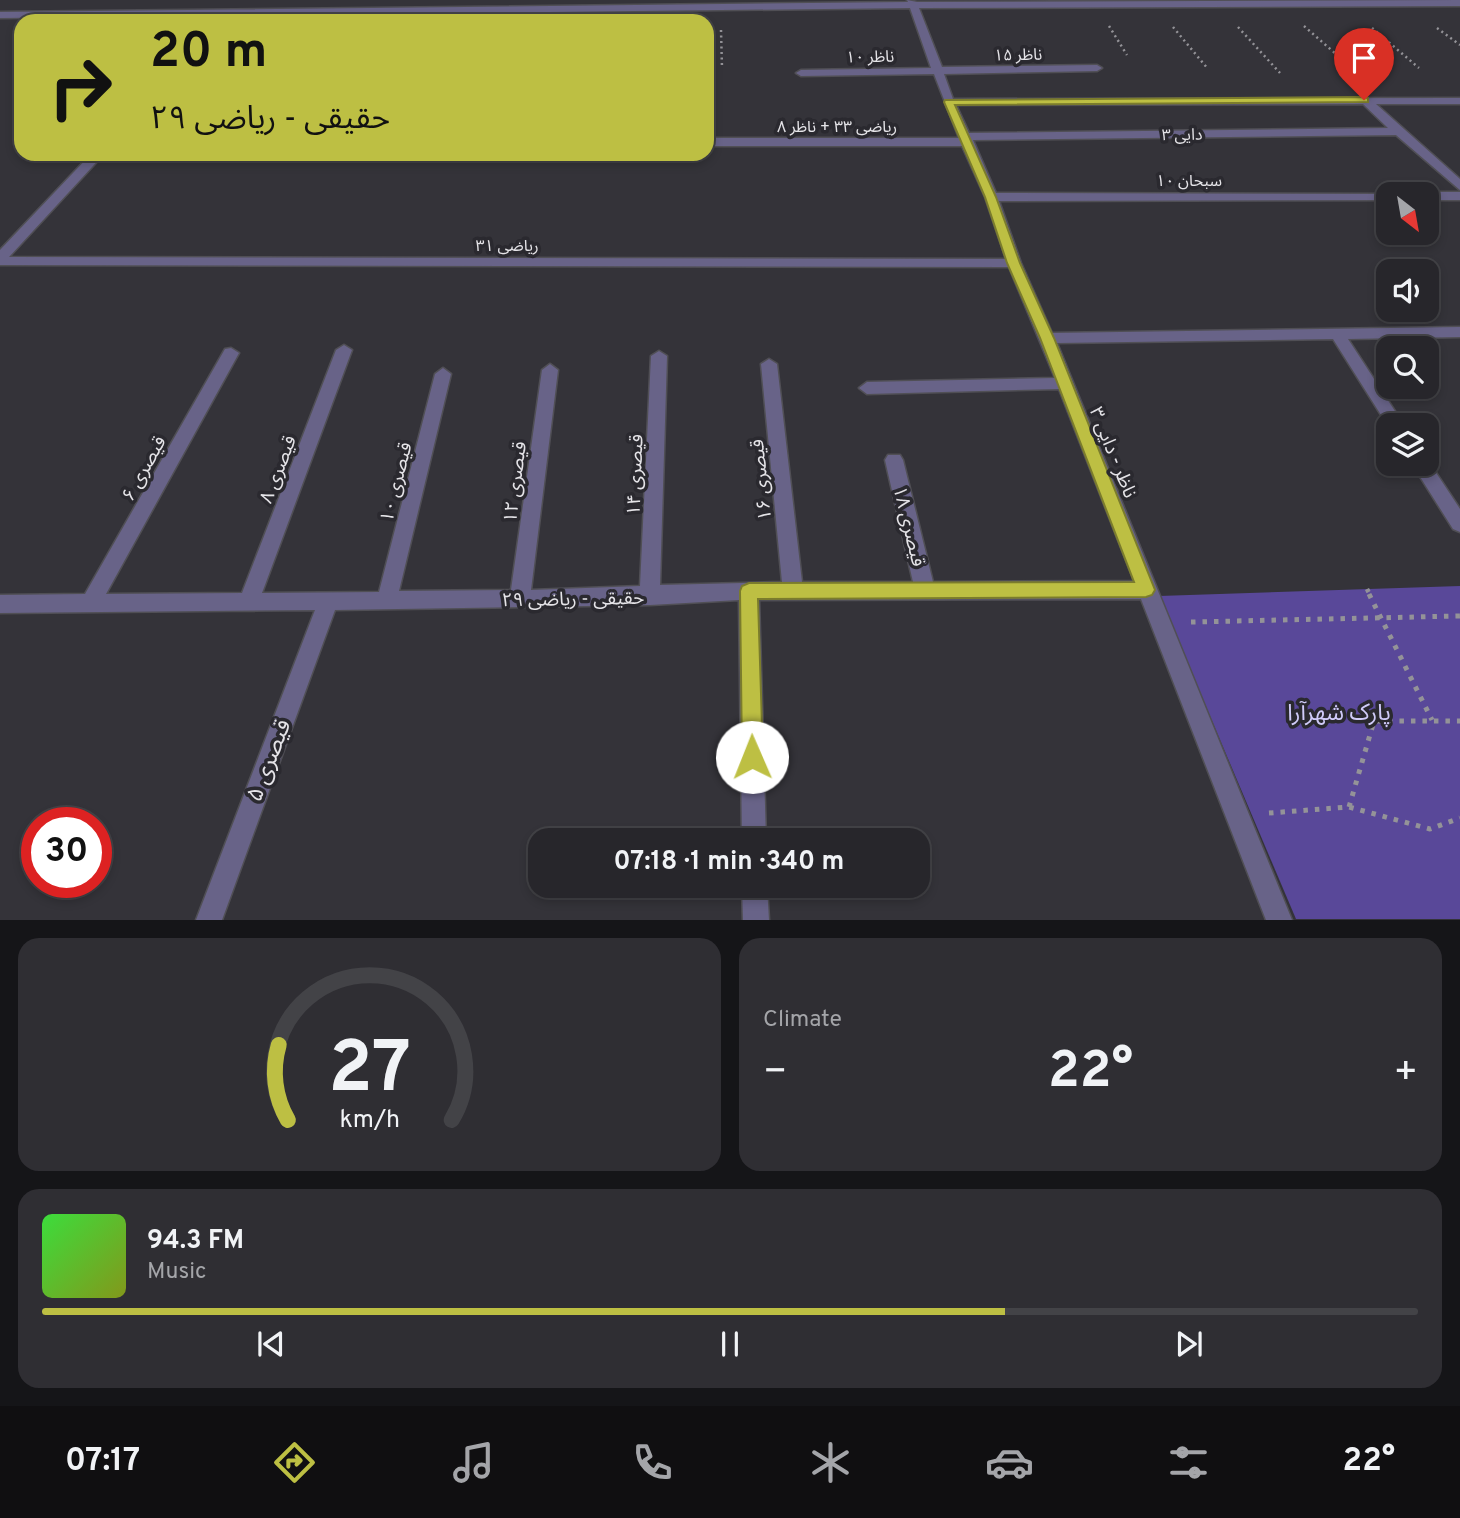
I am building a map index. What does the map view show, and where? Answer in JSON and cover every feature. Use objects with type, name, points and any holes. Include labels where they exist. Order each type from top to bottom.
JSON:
[{"type":"street","points":[[228,14],[241,0]]},
{"type":"street","points":[[390,14],[913,3],[1460,3]]},
{"type":"street","name":"ناظر - دایی ۳","points":[[913,3],[949,102],[991,197],[1014,263],[1047,338],[1279,919]]},
{"type":"street","name":"ناظر ۱۵","points":[[938,71],[1097,68]]},
{"type":"street","name":"ناظر ۱۰","points":[[802,74],[938,71]]},
{"type":"street","points":[[1364,100],[1460,186]]},
{"type":"street","points":[[949,102],[1460,102]]},
{"type":"street","name":"دایی ۳","points":[[967,140],[1399,131]]},
{"type":"street","name":"ریاضی ۳۳ + ناظر ۸","points":[[714,142],[967,140]]},
{"type":"street","points":[[0,260],[92,161]]},
{"type":"street","name":"سبحان ۱۰","points":[[991,197],[1376,196]]},
{"type":"street","points":[[1439,196],[1460,196]]},
{"type":"street","name":"ریاضی ۳۱","points":[[0,260],[1014,263]]},
{"type":"street","points":[[1047,338],[1460,332]]},
{"type":"street","points":[[1338,335],[1388,413]]},
{"type":"street","name":"قیصری ۸","points":[[249,602],[344,350]]},
{"type":"street","name":"قیصری ۶","points":[[91,603],[231,353]]},
{"type":"street","name":"قیصری ۱۴","points":[[650,596],[659,356]]},
{"type":"street","name":"قیصری ۱۶","points":[[769,364],[793,592]]},
{"type":"street","name":"قیصری ۱۲","points":[[520,600],[550,370]]},
{"type":"street","name":"قیصری ۱۰","points":[[387,601],[443,374]]},
{"type":"street","points":[[867,388],[1063,383]]},
{"type":"street","name":"قیصری ۱۸","points":[[894,460],[925,592]]},
{"type":"street","points":[[1429,476],[1460,524]]},
{"type":"street","name":"حقیقی - ریاضی ۲۹","points":[[0,604],[520,600],[749,591],[1146,590]]},
{"type":"street","points":[[749,591],[754,828]]},
{"type":"street","name":"قیصری ۵","points":[[209,919],[328,601]]},
{"type":"street","points":[[755,898],[756,919]]},
{"type":"path","points":[[1155,5],[1208,69]]},
{"type":"path","points":[[1219,5],[1280,73]]},
{"type":"path","points":[[1281,5],[1387,100]]},
{"type":"path","points":[[1346,5],[1419,68]]},
{"type":"path","points":[[720,8],[722,68]]},
{"type":"path","points":[[1367,589],[1432,720]]},
{"type":"path","points":[[1182,622],[1460,616]]},
{"type":"path","points":[[1349,807],[1374,721],[1460,721]]},
{"type":"path","points":[[1263,813],[1349,807],[1430,829],[1459,820]]},
{"type":"green space","name":"پارک شهرآرا","points":[[1460,586],[1460,919],[1296,919],[1159,596]]},
{"type":"route","points":[[752,757],[749,591],[1146,590],[1047,338],[1014,263],[991,197],[949,102],[1364,100]]}]
